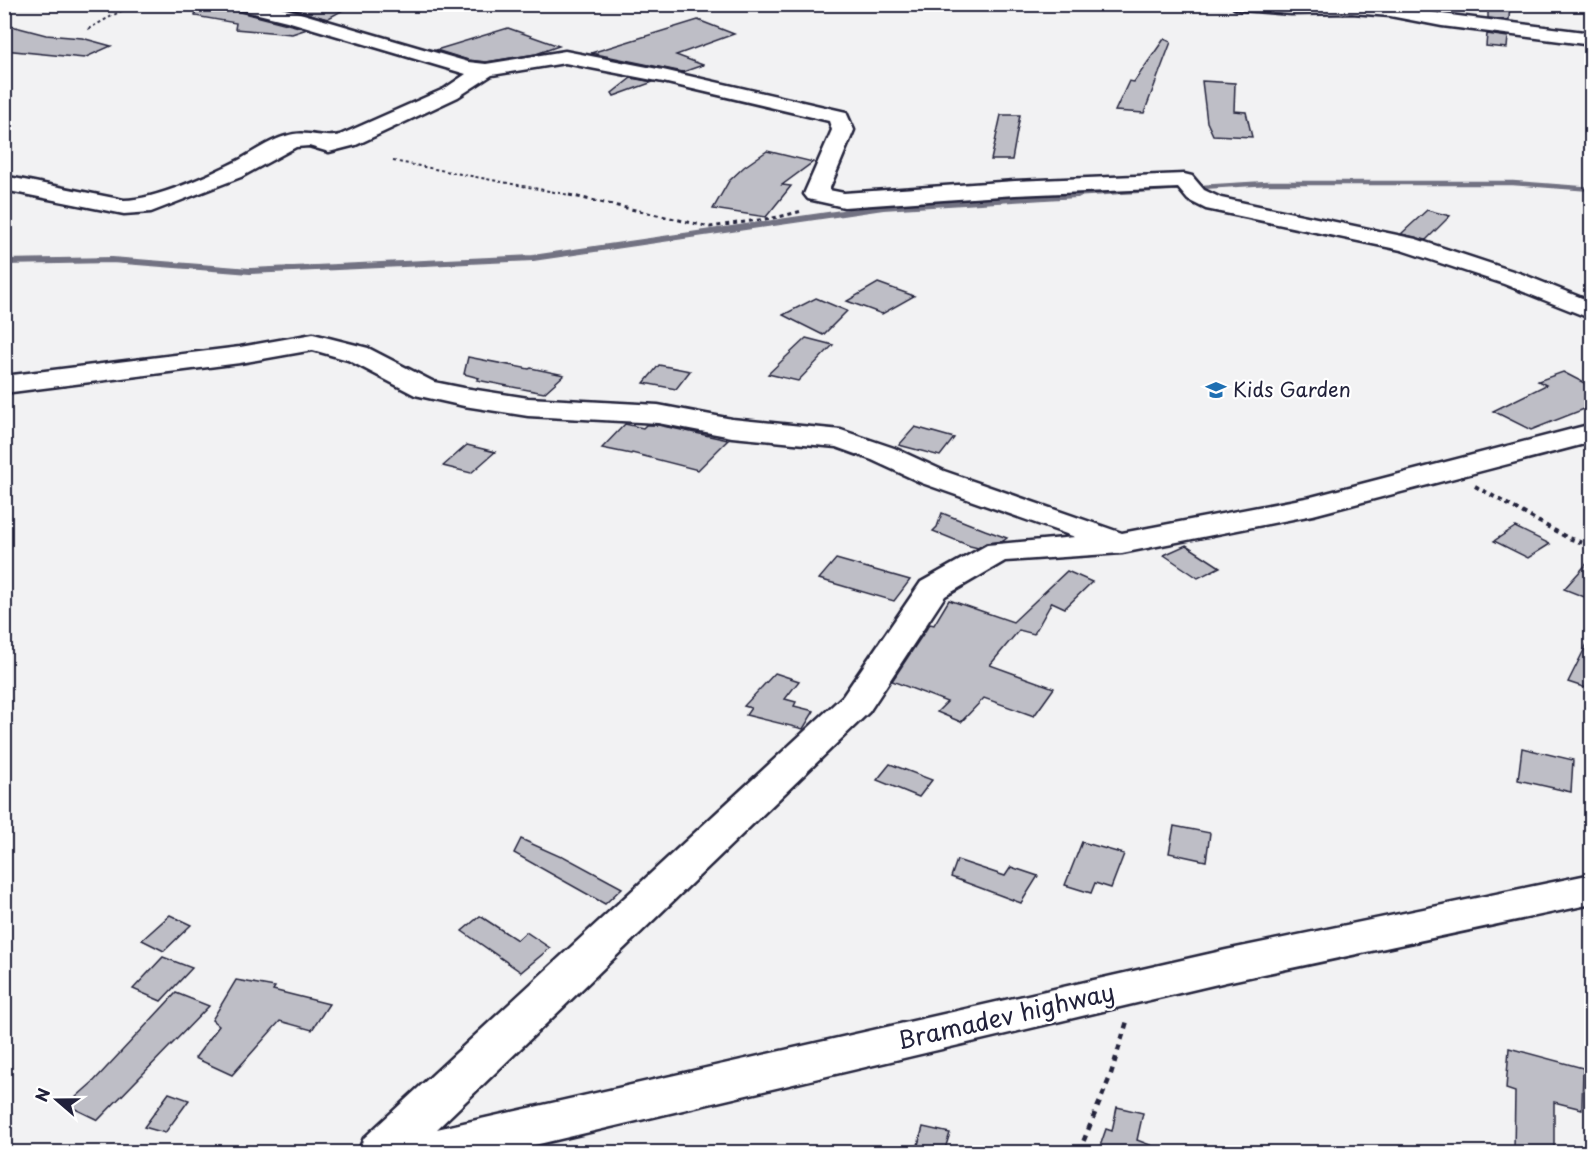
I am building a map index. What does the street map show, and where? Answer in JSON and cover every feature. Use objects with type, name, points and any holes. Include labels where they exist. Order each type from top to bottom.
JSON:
[{"type":"street","points":[[240,4],[293,16],[466,68],[486,70],[565,57],[663,76],[838,117],[843,130],[816,194],[844,200],[1015,188],[1184,181],[1196,195],[1214,204],[1407,244],[1513,279],[1592,311]]},
{"type":"street","points":[[1241,4],[1291,9],[1352,7],[1390,10],[1453,21],[1592,39]]},
{"type":"street","points":[[4,183],[124,207],[143,207],[233,172],[291,141],[310,139],[329,145],[348,140],[451,93],[486,70]]},
{"type":"street","points":[[4,385],[154,364],[240,356],[314,342],[358,354],[425,389],[464,397],[528,407],[658,414],[732,429],[841,438],[933,477],[1122,543]]},
{"type":"street","points":[[381,1152],[856,704],[933,589],[998,552],[1122,543],[1313,506],[1592,433]]},
{"type":"street","name":"Bramadev highway","points":[[422,1152],[1138,986],[1592,889]]},
{"type":"path","points":[[87,29],[134,4]]},
{"type":"path","points":[[393,160],[543,189],[710,227],[779,217],[844,200]]},
{"type":"path","points":[[1449,471],[1568,538],[1592,546]]},
{"type":"path","points":[[1079,1152],[1110,1077],[1138,986]]},
{"type":"building","points":[[196,4],[229,4],[232,10],[307,29],[292,34],[235,29],[236,23],[195,16]]},
{"type":"building","points":[[276,4],[354,4],[327,19]]},
{"type":"building","points":[[1488,4],[1510,4],[1509,20],[1488,18]]},
{"type":"building","points":[[698,20],[734,34],[676,55],[703,65],[683,72],[591,53]]},
{"type":"building","points":[[4,24],[46,35],[82,38],[111,46],[84,58],[4,50]]},
{"type":"building","points":[[508,28],[559,46],[536,54],[486,62],[468,60],[436,50]]},
{"type":"building","points":[[1487,34],[1508,37],[1507,48],[1486,46]]},
{"type":"building","points":[[1164,39],[1171,42],[1144,113],[1115,111],[1129,81],[1134,82]]},
{"type":"building","points":[[631,78],[653,82],[614,96],[612,93]]},
{"type":"building","points":[[1202,81],[1235,83],[1234,111],[1246,112],[1252,137],[1213,135],[1207,122]]},
{"type":"building","points":[[1001,115],[1020,115],[1012,160],[991,160]]},
{"type":"building","points":[[767,151],[813,162],[782,185],[791,186],[766,217],[713,209],[729,181]]},
{"type":"building","points":[[1427,210],[1450,216],[1426,240],[1401,234]]},
{"type":"building","points":[[878,283],[914,296],[882,314],[847,301]]},
{"type":"building","points":[[816,298],[847,311],[823,335],[783,315]]},
{"type":"building","points":[[806,338],[833,345],[798,381],[768,374]]},
{"type":"building","points":[[468,357],[564,375],[544,393],[477,380],[479,378],[464,374]]},
{"type":"building","points":[[659,365],[690,371],[676,389],[644,383]]},
{"type":"building","points":[[1563,372],[1592,387],[1592,406],[1531,430],[1493,411],[1546,385],[1538,381]]},
{"type":"building","points":[[625,424],[643,428],[646,425],[658,425],[728,440],[698,470],[632,453],[602,448]]},
{"type":"building","points":[[915,427],[954,438],[940,456],[899,445]]},
{"type":"building","points":[[467,445],[495,452],[471,473],[443,466]]},
{"type":"building","points":[[942,513],[1007,538],[1003,541],[986,543],[978,548],[970,546],[933,531]]},
{"type":"building","points":[[1515,527],[1550,544],[1528,558],[1494,541]]},
{"type":"building","points":[[1186,545],[1220,567],[1198,578],[1164,555]]},
{"type":"building","points":[[1592,558],[1592,600],[1564,589]]},
{"type":"building","points":[[836,559],[910,580],[894,601],[819,579]]},
{"type":"building","points":[[1067,571],[1092,582],[1065,608],[1052,602],[1034,634],[1019,630],[990,665],[1054,688],[1034,716],[984,698],[961,722],[937,712],[947,702],[892,681],[930,624],[934,625],[949,600],[1013,622]]},
{"type":"building","points":[[1592,634],[1592,690],[1568,682]]},
{"type":"building","points":[[775,673],[799,681],[785,699],[796,702],[794,706],[814,711],[803,729],[746,715],[751,708],[744,706]]},
{"type":"building","points":[[1522,748],[1573,760],[1571,792],[1518,780]]},
{"type":"building","points":[[890,764],[932,780],[919,797],[877,780]]},
{"type":"building","points":[[1174,826],[1210,833],[1206,861],[1169,853]]},
{"type":"building","points":[[521,839],[563,856],[622,888],[605,904],[514,853]]},
{"type":"building","points":[[1082,842],[1124,854],[1111,888],[1095,883],[1091,893],[1065,885]]},
{"type":"building","points":[[957,860],[1005,876],[1011,867],[1038,876],[1021,903],[951,877]]},
{"type":"building","points":[[170,915],[191,925],[164,951],[142,940]]},
{"type":"building","points":[[480,916],[517,940],[526,932],[550,948],[521,972],[462,931]]},
{"type":"building","points":[[163,957],[192,968],[161,1001],[133,989]]},
{"type":"building","points":[[236,980],[275,987],[273,990],[329,1004],[312,1030],[280,1021],[232,1075],[195,1058],[219,1026],[212,1020]]},
{"type":"building","points":[[176,993],[209,1006],[98,1120],[67,1105],[93,1082]]},
{"type":"building","points":[[1509,1048],[1583,1068],[1582,1109],[1554,1102],[1554,1152],[1514,1152],[1515,1092],[1506,1089]]},
{"type":"building","points":[[169,1093],[189,1100],[165,1133],[144,1127]]},
{"type":"building","points":[[1117,1107],[1143,1113],[1137,1140],[1163,1150],[1163,1152],[1098,1152],[1106,1129],[1112,1131]]},
{"type":"building","points":[[923,1127],[950,1133],[944,1152],[916,1152]]},
{"type":"waterway","points":[[1053,196],[1267,183],[1513,183],[1592,189]]},
{"type":"waterway","points":[[4,262],[112,260],[250,271],[533,258],[883,207],[1077,195]]},
{"type":"place","name":"Kids Garden","points":[[1216,390]]}]
